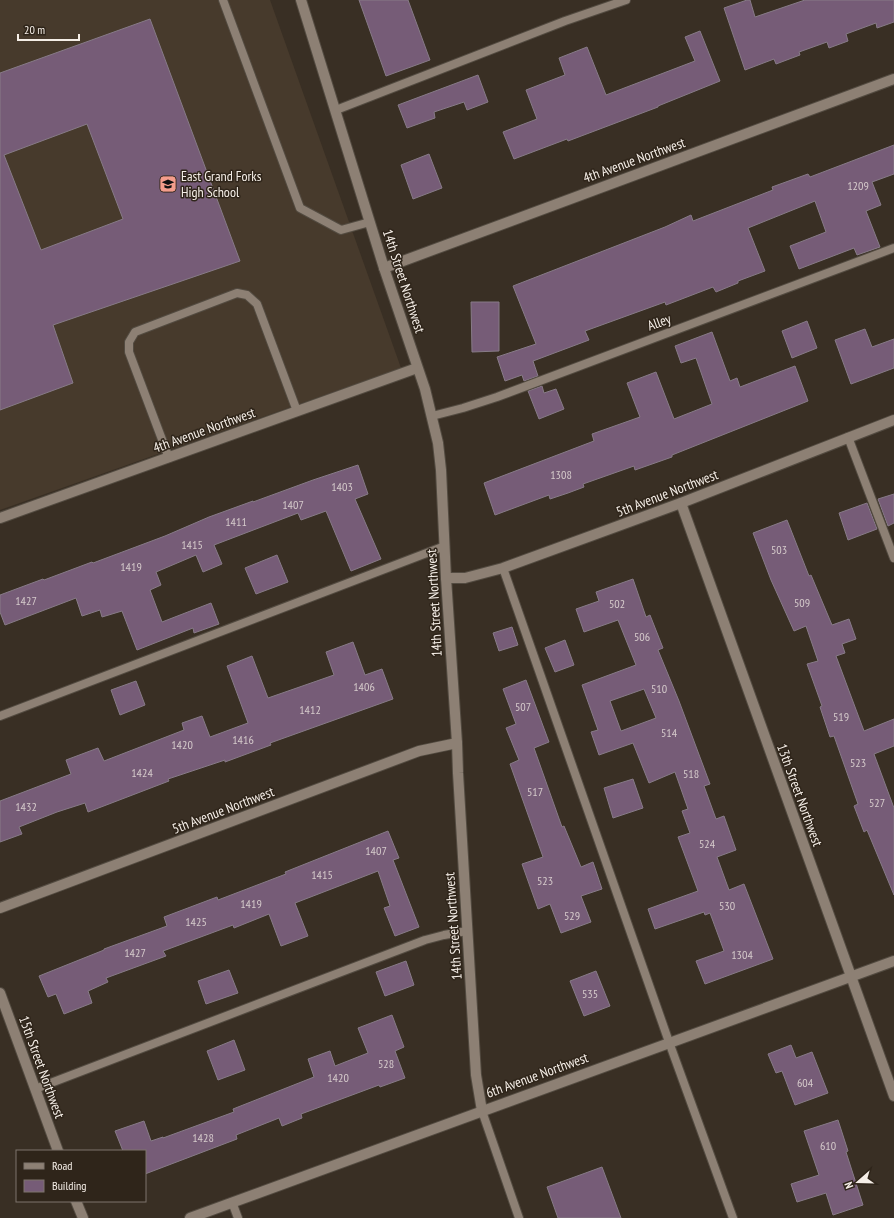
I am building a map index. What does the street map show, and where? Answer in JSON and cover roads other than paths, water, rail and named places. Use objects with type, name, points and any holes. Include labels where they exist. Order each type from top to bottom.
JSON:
[{"type":"street","name":"14th Street Northwest","points":[[301,0],[384,268],[418,368],[438,442],[441,470],[446,578],[476,1075],[482,1111]]},
{"type":"street","name":"4th Avenue Northwest","points":[[384,268],[894,79]]},
{"type":"street","name":"4th Avenue Northwest","points":[[0,518],[418,368]]},
{"type":"street","name":"5th Avenue Northwest","points":[[446,578],[465,578],[503,568],[681,503],[894,420]]},
{"type":"street","name":"13th Street Northwest","points":[[681,503],[894,1096]]},
{"type":"street","name":"5th Avenue Northwest","points":[[0,908],[419,751],[457,743]]},
{"type":"street","name":"6th Avenue Northwest","points":[[190,1218],[894,961]]},
{"type":"street","name":"15th Street Northwest","points":[[0,994],[58,1150]]},
{"type":"street","points":[[76,1202],[82,1218]]},
{"type":"lane","points":[[223,0],[300,208],[341,230],[370,222]]},
{"type":"lane","points":[[336,110],[564,21],[626,0]]},
{"type":"lane","name":"Alley","points":[[432,416],[463,408],[504,394],[894,248]]},
{"type":"lane","points":[[169,458],[129,352],[129,342],[135,332],[237,293],[247,295],[257,304],[297,411]]},
{"type":"lane","points":[[848,437],[894,558]]},
{"type":"lane","points":[[0,716],[445,546]]},
{"type":"lane","points":[[503,568],[669,1042],[733,1218]]},
{"type":"lane","points":[[34,1089],[425,940],[467,931]]},
{"type":"lane","name":"14th Street Northwest","points":[[482,1111],[519,1218]]},
{"type":"lane","points":[[232,1202],[238,1218]]},
{"type":"place","name":"East Grand Forks High School","points":[[168,184]]}]
